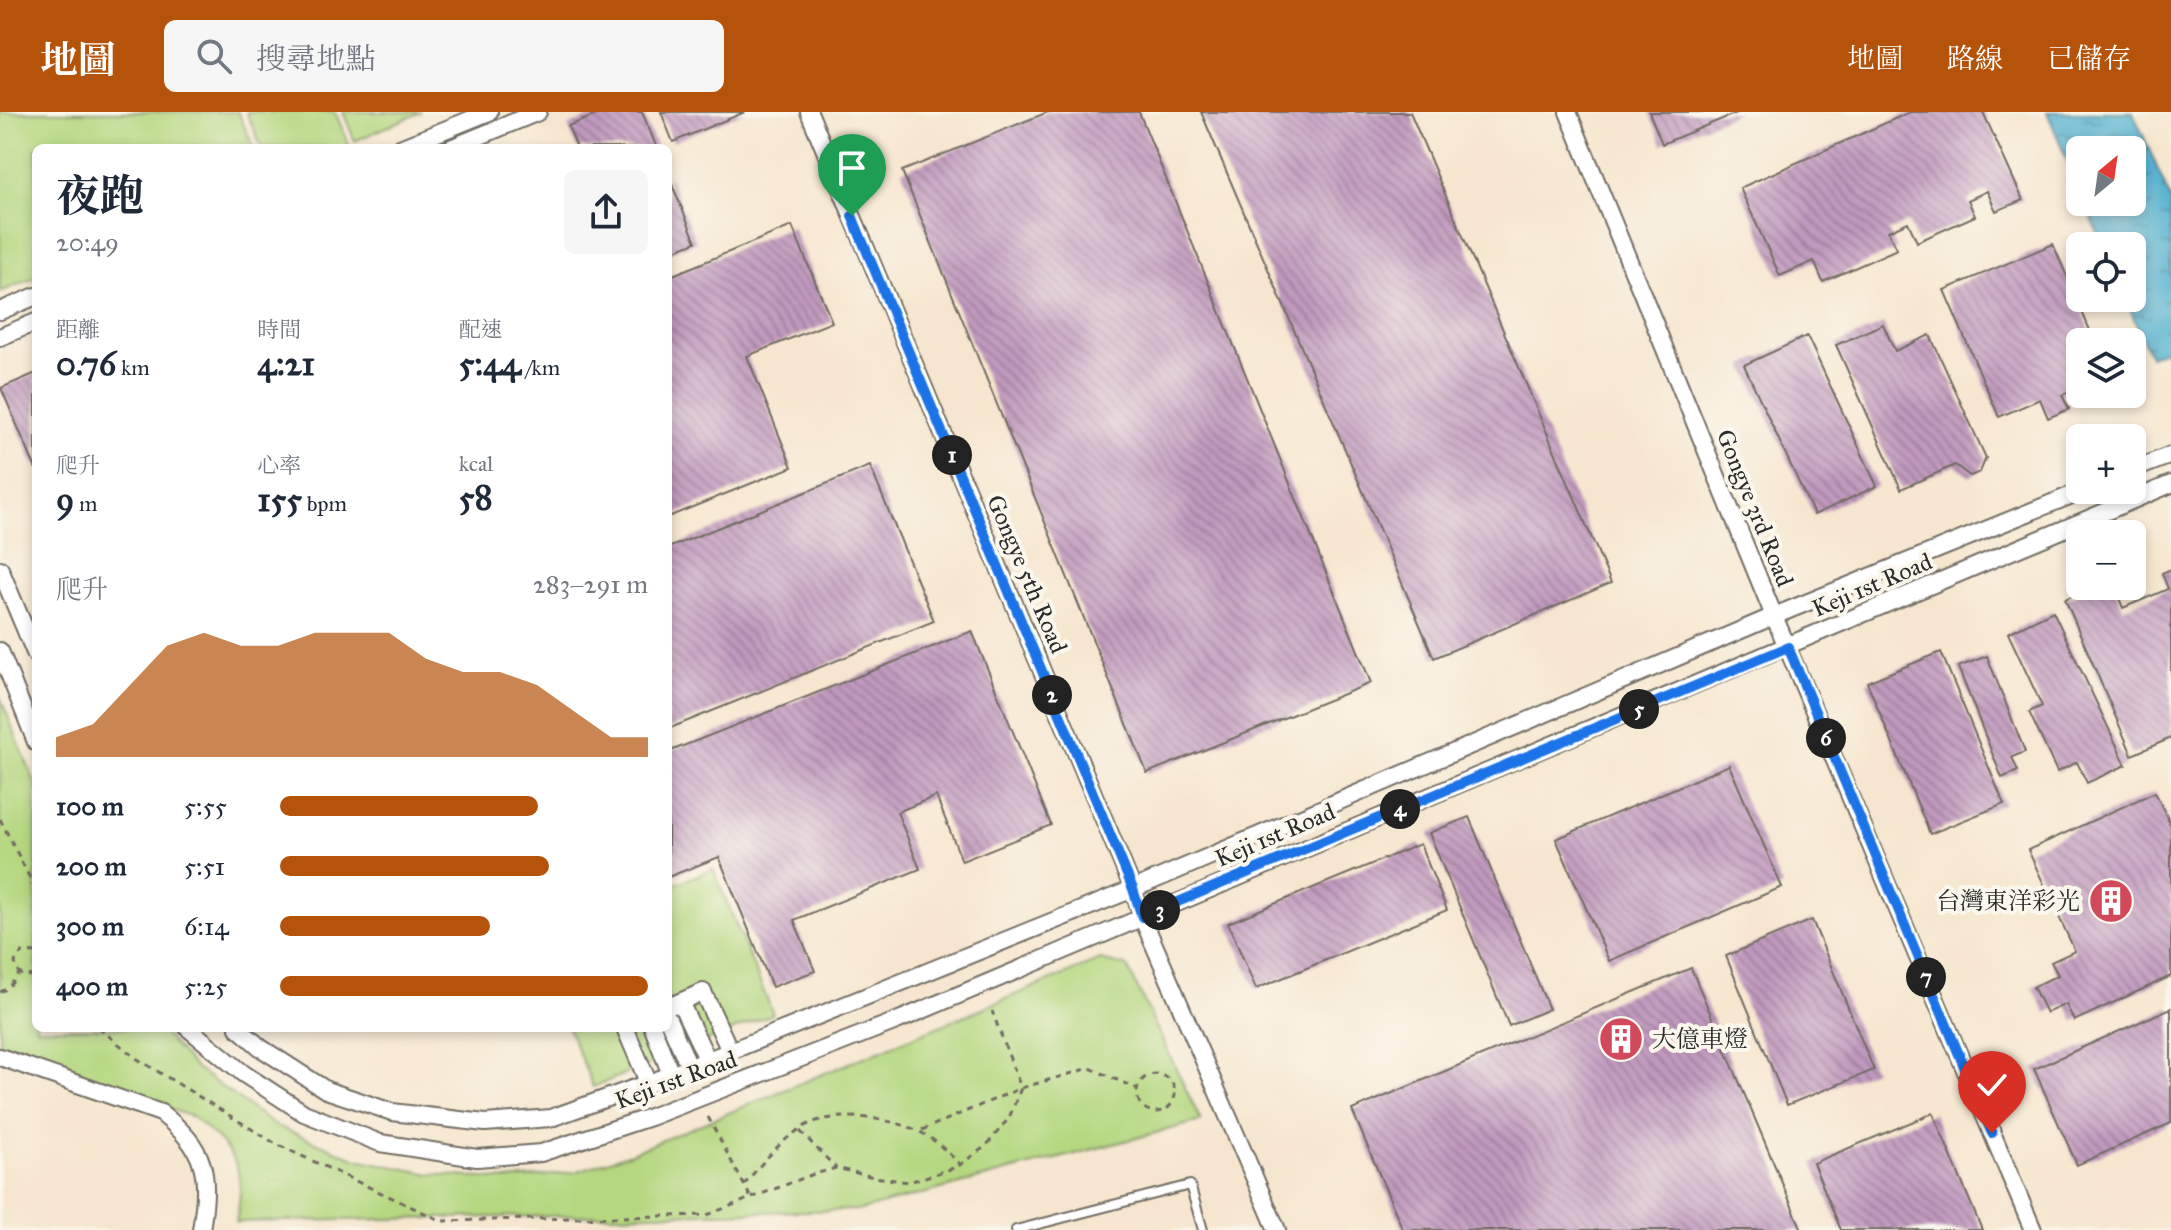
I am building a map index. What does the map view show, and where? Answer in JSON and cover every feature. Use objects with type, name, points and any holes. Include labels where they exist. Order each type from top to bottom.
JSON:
[{"type":"street","points":[[410,144],[489,112]]},
{"type":"street","points":[[461,144],[538,112]]},
{"type":"street","name":"Gongye 5th Road","points":[[809,112],[1142,917],[1277,1230]]},
{"type":"street","name":"Gongye 3rd Road","points":[[1568,112],[1774,616],[2033,1230]]},
{"type":"street","points":[[0,311],[32,298]]},
{"type":"street","points":[[0,337],[32,324]]},
{"type":"street","points":[[2146,465],[2171,455]]},
{"type":"street","name":"Keji 1st Road","points":[[193,1032],[244,1074],[304,1113],[380,1143],[477,1158],[541,1153],[650,1117],[899,1020],[2171,484]]},
{"type":"street","name":"Keji 1st Road","points":[[243,1032],[261,1048],[326,1090],[392,1112],[485,1123],[551,1118],[708,1061],[1133,889],[1774,616],[2066,497]]},
{"type":"street","points":[[0,569],[32,645]]},
{"type":"street","points":[[0,651],[32,732]]},
{"type":"street","points":[[708,1061],[674,1004],[703,992],[730,1051]]},
{"type":"street","points":[[672,1028],[685,1057]]},
{"type":"street","points":[[627,1032],[649,1084]]},
{"type":"street","points":[[655,1032],[671,1075]]},
{"type":"street","points":[[0,1057],[161,1113],[182,1130],[198,1151],[205,1172],[206,1199],[201,1230]]},
{"type":"lane","points":[[1016,1230],[1190,1185],[1203,1230]]},
{"type":"path","points":[[0,819],[32,882]]},
{"type":"path","points":[[19,974],[15,962],[19,955],[27,950],[32,952]]},
{"type":"path","points":[[19,974],[32,976]]},
{"type":"path","points":[[0,992],[8,988],[19,974]]},
{"type":"path","points":[[799,1130],[836,1168],[874,1177],[909,1182],[960,1164],[986,1146],[1009,1118],[1021,1088],[992,1011]]},
{"type":"path","points":[[104,1032],[136,1058],[276,1144],[442,1221],[707,1215],[836,1168]]},
{"type":"path","points":[[920,1131],[1021,1088],[1090,1068],[1138,1089]]},
{"type":"path","points":[[1155,1075],[1167,1078],[1175,1093],[1167,1109],[1154,1112],[1139,1101],[1138,1089],[1144,1079],[1155,1075]]},
{"type":"path","points":[[1174,1087],[1183,1083]]},
{"type":"path","points":[[708,1117],[751,1198]]},
{"type":"path","points":[[744,1185],[764,1160],[799,1130],[810,1123],[834,1118],[878,1119],[920,1131],[960,1164]]},
{"type":"green space","points":[[0,112],[238,112],[252,144],[32,144],[32,279],[0,292]]},
{"type":"green space","points":[[246,112],[335,112],[349,144],[260,144]]},
{"type":"green space","points":[[343,112],[421,112],[355,141]]},
{"type":"green space","points":[[0,697],[32,775],[32,1032],[162,1032],[194,1067],[274,1125],[357,1159],[430,1174],[508,1180],[575,1172],[631,1153],[1100,960],[1127,966],[1201,1121],[861,1210],[236,1222],[240,1188],[235,1163],[223,1145],[192,1117],[0,1047]]},
{"type":"green space","points":[[713,869],[773,1014],[593,1087],[570,1032],[672,1032],[672,885]]},
{"type":"water","points":[[2047,112],[2133,112],[2143,136],[2066,136],[2066,157]]},
{"type":"water","points":[[2146,142],[2171,200],[2171,348],[2150,356],[2146,347],[2146,328],[2138,328],[2131,312],[2146,312],[2146,232],[2097,232],[2091,216],[2146,216]]},
{"type":"building","points":[[604,112],[642,112],[655,144],[575,144],[568,126]]},
{"type":"building","points":[[661,112],[745,112],[673,142]]},
{"type":"building","points":[[1048,112],[1139,112],[1371,683],[1147,773],[902,171]]},
{"type":"building","points":[[1201,112],[1410,112],[1611,583],[1434,658]]},
{"type":"building","points":[[1649,112],[1739,112],[1662,144]]},
{"type":"building","points":[[1910,112],[1983,112],[2023,200],[1996,211],[1987,191],[1968,200],[1975,216],[1917,242],[1908,222],[1888,231],[1897,249],[1823,282],[1814,261],[1780,276],[1740,188]]},
{"type":"building","points":[[672,185],[696,242],[672,251]]},
{"type":"building","points":[[792,226],[832,322],[747,356],[792,467],[672,515],[672,275]]},
{"type":"building","points":[[2053,244],[2066,274],[2066,312],[2082,312],[2089,328],[2066,328],[2066,393],[2062,395],[2069,409],[2048,418],[2040,399],[1999,417],[1944,290]]},
{"type":"building","points":[[1883,324],[1895,351],[1930,335],[1986,458],[1980,472],[1970,476],[1955,465],[1901,489],[1836,345]]},
{"type":"building","points":[[1807,336],[1877,486],[1814,515],[1744,365]]},
{"type":"building","points":[[32,375],[32,460],[1,388]]},
{"type":"building","points":[[870,466],[934,621],[672,727],[672,546]]},
{"type":"building","points":[[2171,569],[2171,738],[2132,755],[2065,599],[2120,600],[2123,608],[2168,589],[2162,573]]},
{"type":"building","points":[[2053,611],[2126,765],[2087,783],[2077,762],[2057,772],[2029,712],[2042,706],[2008,633]]},
{"type":"building","points":[[972,631],[1051,825],[962,861],[936,796],[897,812],[920,869],[794,920],[815,971],[772,987],[719,857],[672,875],[672,750]]},
{"type":"building","points":[[1941,652],[2004,804],[1930,834],[1867,682]]},
{"type":"building","points":[[1987,656],[2025,752],[2012,757],[2018,771],[2002,778],[1958,667]]},
{"type":"building","points":[[1729,765],[1782,887],[1609,961],[1556,839]]},
{"type":"building","name":"台灣東洋彩光","points":[[2155,792],[2171,826],[2171,976],[2074,1021],[2066,1004],[2046,1013],[2033,987],[2058,975],[2051,962],[2075,951],[2028,850]]},
{"type":"building","points":[[1469,817],[1549,1009],[1509,1026],[1429,833]]},
{"type":"building","points":[[1420,844],[1447,910],[1256,989],[1228,923]]},
{"type":"building","points":[[1812,920],[1874,1070],[1787,1105],[1726,956]]},
{"type":"building","name":"大億車燈","points":[[1691,968],[1802,1230],[1403,1230],[1352,1110]]},
{"type":"building","points":[[2171,1008],[2171,1123],[2077,1165],[2034,1069]]},
{"type":"building","points":[[1933,1113],[1982,1230],[1841,1230],[1813,1163]]},
{"type":"place","name":"台灣東洋彩光","points":[[2111,901]]},
{"type":"place","name":"大億車燈","points":[[1621,1039]]},
{"type":"route","points":[[852,216],[1142,917],[1788,647],[1992,1133]]}]
